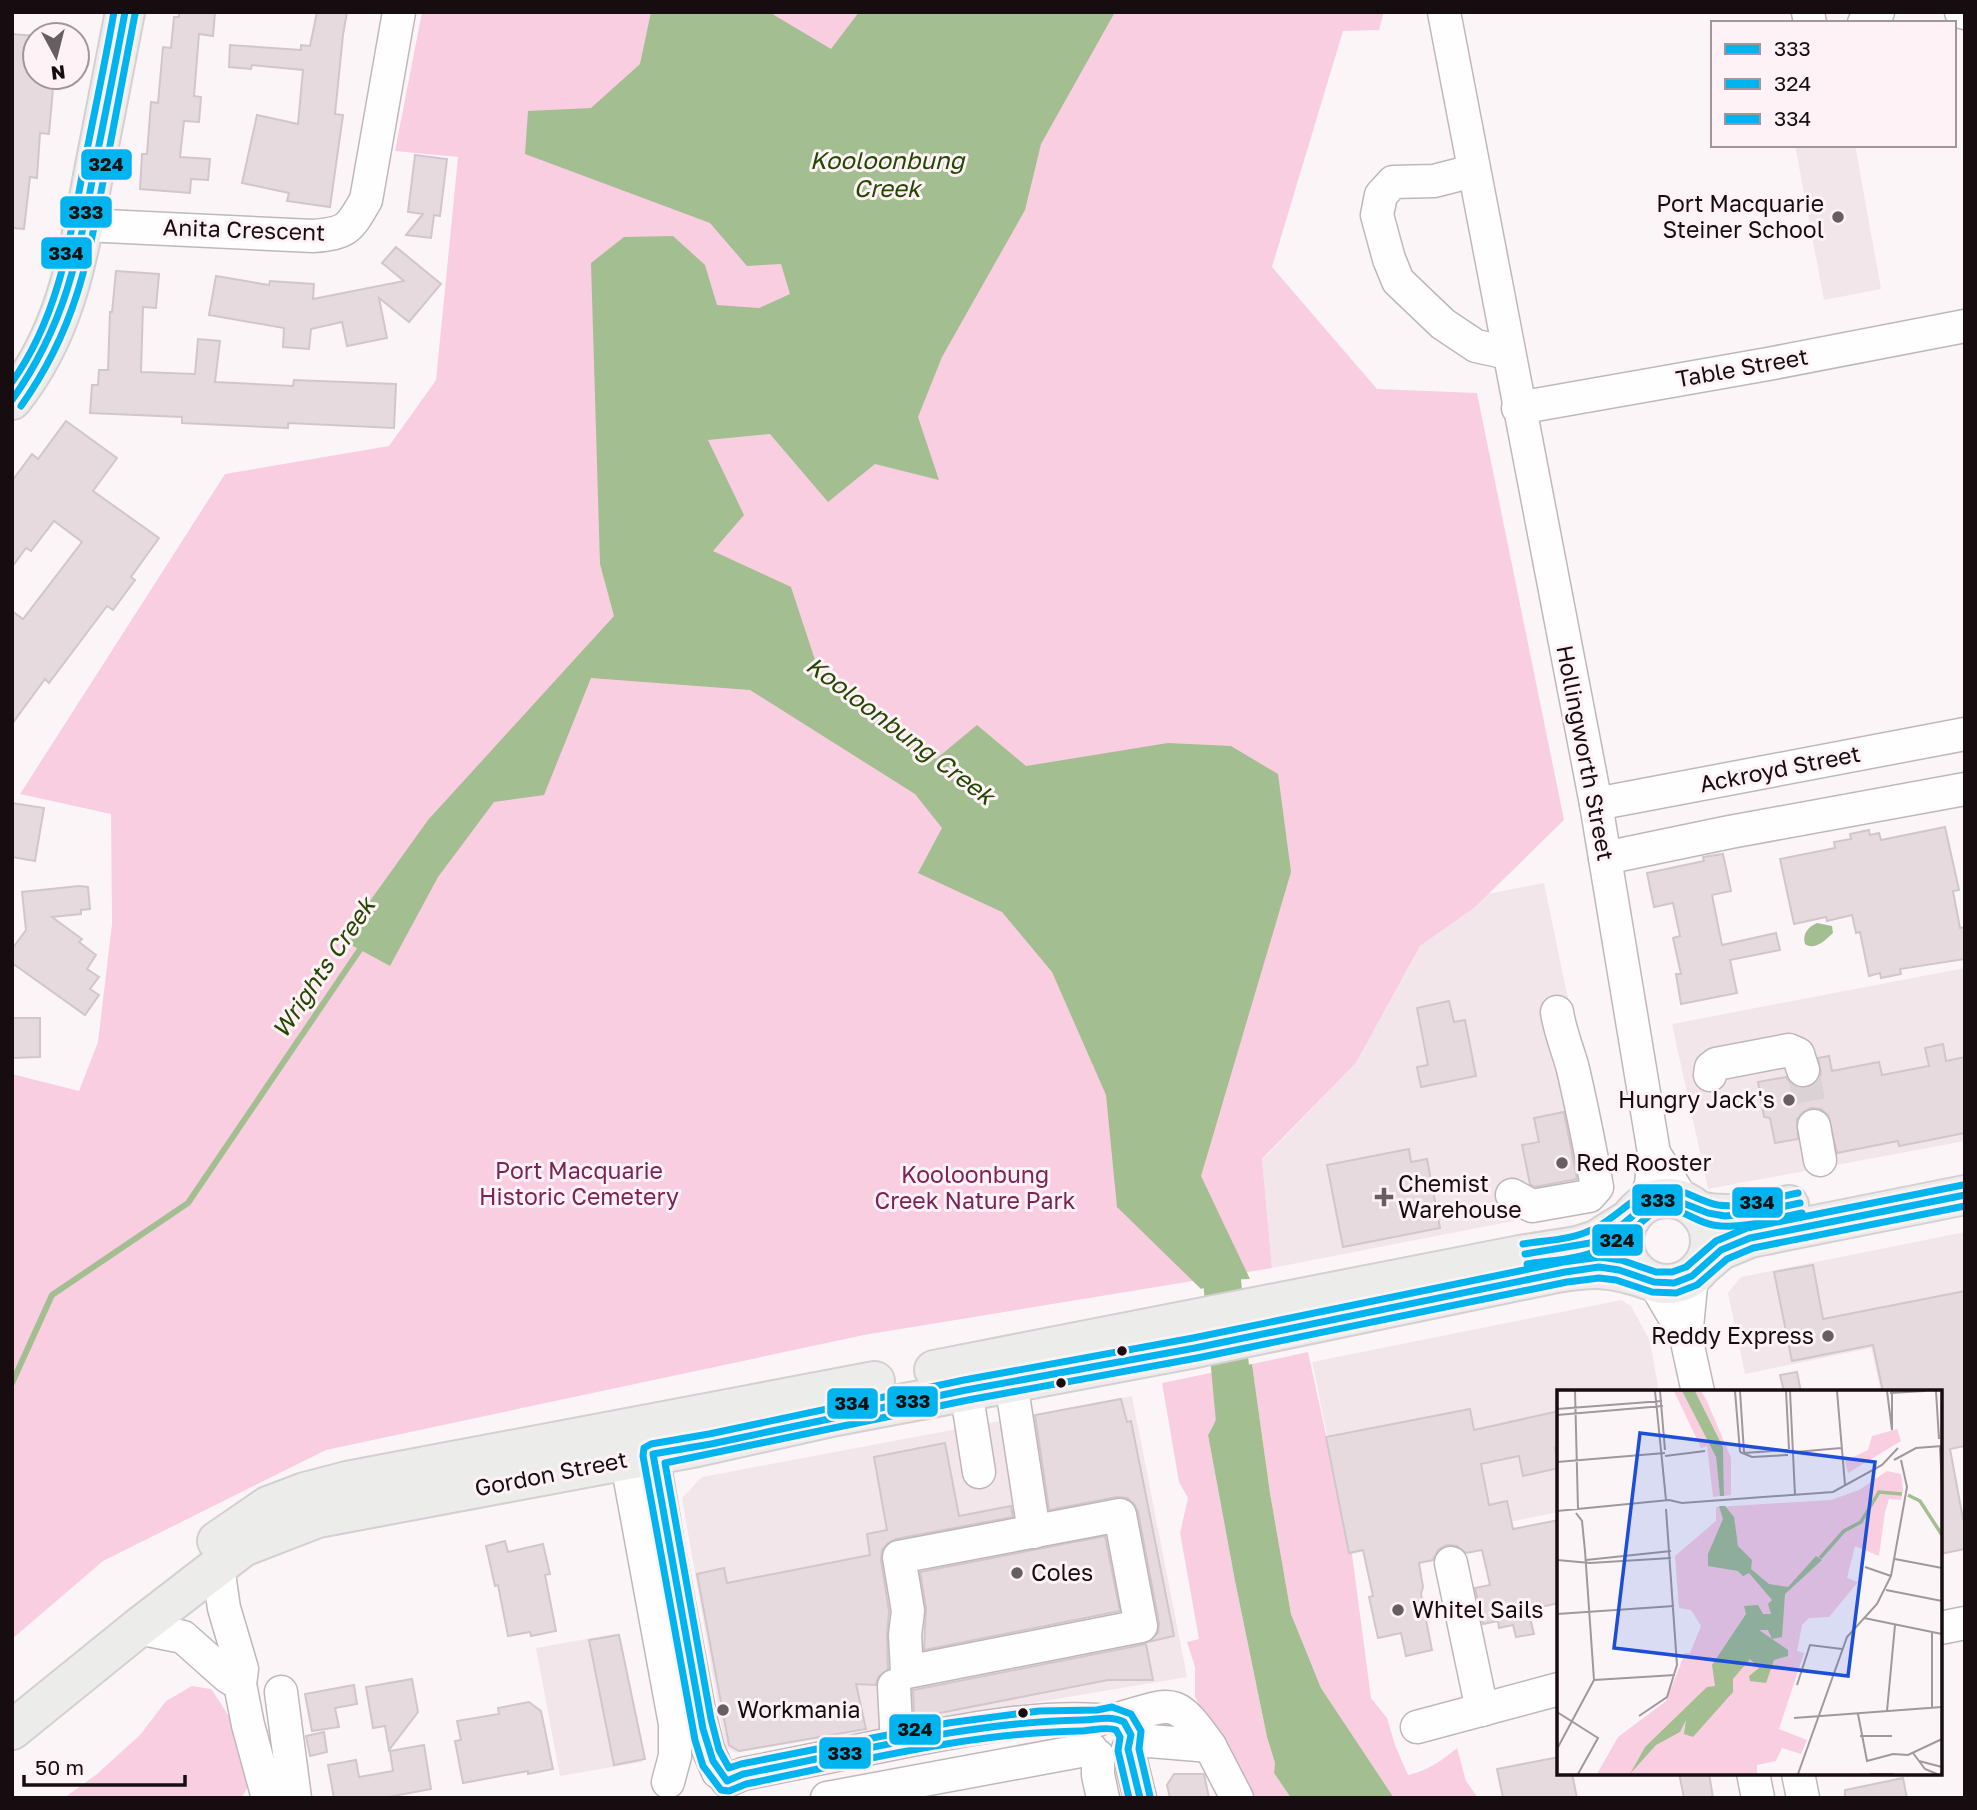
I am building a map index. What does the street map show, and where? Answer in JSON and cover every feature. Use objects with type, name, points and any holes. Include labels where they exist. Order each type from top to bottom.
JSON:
[{"type":"main road","points":[[12,400],[33,373],[56,328],[84,225],[125,12]]},
{"type":"main road","points":[[1965,1171],[1761,1211],[1718,1215],[1674,1199],[1657,1199],[1636,1212],[1624,1237],[1626,1253],[1637,1271],[1650,1280],[1674,1283],[1697,1271],[1721,1250],[1750,1238],[1965,1195]]},
{"type":"main road","points":[[1690,1206],[1704,1219],[1710,1236],[1709,1249],[1697,1271]]},
{"type":"main road","name":"Gordon Street","points":[[12,1730],[243,1547],[318,1518],[637,1441],[1255,1321],[1577,1246],[1596,1240],[1636,1212]]},
{"type":"main road","name":"Gordon Street","points":[[1255,1321],[1599,1267],[1650,1280]]},
{"type":"main road","name":"Gordon Street","points":[[12,1703],[156,1584],[268,1506],[305,1492],[347,1480],[479,1457],[637,1441],[697,1447],[1011,1382],[1194,1333]]},
{"type":"street","name":"Anita Crescent","points":[[84,225],[313,236],[335,234],[352,225],[366,200],[399,12]]},
{"type":"street","name":"Hollingworth Street","points":[[1444,12],[1596,804],[1654,1153],[1651,1185],[1636,1212]]},
{"type":"street","points":[[1473,171],[1434,181],[1393,182],[1381,195],[1377,215],[1398,281],[1443,324],[1465,339],[1476,346],[1508,353]]},
{"type":"street","name":"Table Street","points":[[1518,408],[1768,365],[1965,326]]},
{"type":"street","name":"Ackroyd Street","points":[[1596,804],[1965,734]]},
{"type":"street","points":[[1605,858],[1965,789]]},
{"type":"street","points":[[1512,1195],[1532,1206],[1589,1196],[1597,1187],[1581,1102],[1572,1064],[1561,1036],[1557,1012]]},
{"type":"street","points":[[1710,1075],[1711,1068],[1716,1064],[1789,1050],[1798,1054],[1803,1070]]},
{"type":"street","points":[[1814,1126],[1820,1160]]},
{"type":"street","name":"Hollingworth Street","points":[[1654,1153],[1690,1206]]},
{"type":"street","points":[[1686,1336],[1697,1271]]},
{"type":"street","points":[[1650,1280],[1686,1336],[1698,1390]]},
{"type":"street","points":[[1011,1382],[1034,1532]]},
{"type":"street","points":[[966,1390],[979,1472]]},
{"type":"street","points":[[637,1441],[669,1551],[708,1749],[726,1784]]},
{"type":"street","points":[[637,1441],[675,1724],[675,1756],[666,1790]]},
{"type":"street","points":[[1120,1515],[1141,1626],[907,1672],[905,1635],[908,1611],[899,1557],[1034,1532],[1120,1515]]},
{"type":"street","points":[[1451,1563],[1482,1710]]},
{"type":"street","points":[[218,1567],[224,1608],[242,1669],[240,1684],[248,1726],[268,1798]]},
{"type":"street","points":[[1942,1628],[1965,1623]]},
{"type":"street","points":[[138,1628],[183,1637],[228,1677],[240,1684]]},
{"type":"street","points":[[894,1686],[895,1726],[899,1742]]},
{"type":"street","points":[[1417,1727],[1557,1690]]},
{"type":"street","points":[[281,1692],[295,1798]]},
{"type":"street","points":[[726,1784],[743,1774],[899,1742],[1026,1722],[1073,1719],[1111,1739],[1140,1798]]},
{"type":"street","points":[[1103,1798],[1098,1775],[1111,1739]]},
{"type":"street","points":[[827,1798],[902,1791],[1111,1739],[1210,1746],[1237,1798]]},
{"type":"street","points":[[666,1790],[677,1773],[688,1768],[701,1767],[726,1784]]},
{"type":"street","points":[[1753,1775],[1758,1798]]},
{"type":"street","points":[[1798,1775],[1803,1798]]},
{"type":"shaded area","name":"Port Macquarie Steiner School","points":[[1795,147],[1855,147],[1881,289],[1824,300]]},
{"type":"shaded area","points":[[1544,883],[1608,1192],[1600,1204],[1272,1268],[1262,1160],[1356,1063],[1420,946],[1474,908],[1487,894]]},
{"type":"shaded area","points":[[1965,968],[1965,1141],[1708,1189],[1672,1024]]},
{"type":"shaded area","points":[[1965,1232],[1965,1400],[1942,1393],[1942,1390],[1881,1390],[1871,1348],[1745,1374],[1728,1293],[1741,1277]]},
{"type":"shaded area","points":[[1621,1300],[1631,1306],[1650,1341],[1659,1390],[1557,1390],[1557,1512],[1352,1554],[1312,1362]]},
{"type":"shaded area","points":[[1132,1396],[1187,1677],[735,1753],[725,1746],[682,1498],[702,1477]]},
{"type":"shaded area","points":[[619,1633],[642,1762],[560,1776],[536,1648]]},
{"type":"green space","points":[[422,12],[1384,12],[1379,30],[1343,31],[1272,267],[1377,389],[1477,393],[1564,820],[1474,908],[1420,946],[1356,1063],[1262,1159],[1272,1268],[864,1335],[326,1450],[103,1561],[12,1639],[12,1074],[79,1091],[98,1042],[112,924],[111,814],[20,794],[225,474],[389,446],[436,380],[458,157],[395,151]]},
{"type":"green space","points":[[1308,1352],[1352,1554],[1371,1698],[1387,1718],[1408,1775],[1434,1764],[1457,1748],[1466,1781],[1478,1798],[1394,1798],[1321,1688],[1291,1614],[1252,1364]]},
{"type":"green space","points":[[1215,1372],[1219,1405],[1208,1435],[1235,1581],[1267,1737],[1275,1763],[1274,1773],[1291,1798],[1252,1798],[1195,1697],[1195,1667],[1187,1642],[1199,1639],[1180,1533],[1188,1498],[1179,1482],[1162,1383]]},
{"type":"green space","points":[[192,1686],[211,1689],[238,1734],[249,1772],[248,1785],[241,1798],[64,1798],[97,1774],[140,1735],[166,1701]]},
{"type":"water","name":"Kooloonbung Creek","points":[[651,12],[769,12],[831,49],[859,12],[1115,12],[1041,144],[1025,210],[942,357],[918,417],[939,480],[875,464],[828,502],[770,434],[708,440],[744,515],[713,551],[791,587],[818,669],[936,759],[977,725],[1026,766],[1168,743],[1231,746],[1278,774],[1291,872],[1201,1176],[1250,1279],[1222,1280],[1201,1289],[1117,1207],[1106,1095],[1052,972],[1002,912],[918,873],[942,828],[915,794],[750,690],[591,678],[544,795],[494,802],[438,877],[390,966],[342,940],[428,820],[614,616],[600,564],[591,263],[624,237],[673,236],[705,265],[717,305],[759,308],[790,294],[781,264],[747,266],[710,223],[525,154],[528,111],[591,108],[640,64]]},
{"type":"water","points":[[1817,923],[1832,926],[1833,933],[1820,944],[1808,946],[1804,940],[1805,934]]},
{"type":"water","points":[[1252,1364],[1291,1614],[1321,1688],[1394,1798],[1291,1798],[1274,1773],[1275,1763],[1267,1737],[1235,1581],[1208,1435],[1216,1419],[1219,1404],[1215,1372]]},
{"type":"building","points":[[179,12],[215,12],[213,36],[199,34],[194,96],[201,97],[199,122],[184,121],[180,157],[210,159],[208,180],[191,179],[190,193],[140,189],[142,154],[147,154],[151,102],[158,103],[163,47],[171,48],[174,17],[179,17]]},
{"type":"building","points":[[317,12],[347,12],[335,114],[343,115],[330,207],[287,201],[289,193],[242,183],[257,115],[298,124],[303,70],[252,65],[251,69],[229,67],[230,45],[301,50],[301,45],[310,46]]},
{"type":"building","points":[[12,34],[21,35],[21,91],[53,91],[49,134],[40,133],[37,178],[30,177],[24,229],[12,228]]},
{"type":"building","points":[[415,155],[447,159],[440,216],[434,215],[431,238],[406,235],[423,214],[408,212]]},
{"type":"building","points":[[396,247],[441,284],[409,322],[379,298],[387,338],[347,346],[342,322],[311,329],[309,349],[283,347],[284,328],[209,315],[216,276],[269,285],[270,281],[314,284],[313,299],[404,281],[382,263]]},
{"type":"building","points":[[116,271],[159,274],[156,308],[143,307],[141,372],[195,374],[198,339],[220,341],[215,382],[293,386],[294,380],[396,384],[394,428],[288,423],[288,428],[182,423],[182,417],[90,413],[92,385],[98,385],[99,370],[108,370],[110,312]]},
{"type":"building","points":[[66,421],[117,458],[93,491],[159,538],[131,577],[135,580],[113,610],[107,606],[49,683],[45,679],[12,724],[12,611],[23,619],[82,542],[54,521],[31,551],[26,548],[12,567],[12,481],[32,454],[38,459]]},
{"type":"building","points":[[12,803],[44,808],[35,861],[12,857]]},
{"type":"building","points":[[1945,827],[1959,890],[1953,891],[1960,928],[1965,927],[1965,959],[1900,969],[1901,974],[1881,978],[1880,973],[1869,976],[1860,932],[1856,933],[1852,915],[1794,924],[1780,859],[1835,848],[1834,842],[1851,839],[1850,834],[1869,830],[1870,835],[1879,833],[1881,840]]},
{"type":"building","points":[[1723,854],[1731,891],[1712,895],[1722,945],[1776,933],[1780,950],[1730,960],[1737,993],[1681,1004],[1676,974],[1681,974],[1673,938],[1680,936],[1673,903],[1654,907],[1647,873],[1704,861],[1703,857]]},
{"type":"building","points":[[88,887],[90,909],[81,910],[81,914],[52,917],[82,939],[79,942],[96,955],[87,969],[99,977],[90,989],[99,995],[85,1015],[12,963],[12,949],[26,930],[22,892]]},
{"type":"building","points":[[1449,1001],[1454,1022],[1465,1020],[1476,1076],[1421,1087],[1417,1067],[1428,1065],[1417,1008]]},
{"type":"building","points":[[12,1018],[40,1018],[40,1057],[12,1058]]},
{"type":"building","points":[[1943,1044],[1946,1061],[1965,1057],[1965,1133],[1899,1146],[1898,1141],[1837,1153],[1828,1115],[1821,1109],[1811,1108],[1797,1119],[1798,1139],[1775,1143],[1770,1118],[1764,1117],[1758,1082],[1786,1077],[1798,1088],[1809,1087],[1816,1083],[1821,1075],[1818,1058],[1829,1056],[1832,1071],[1879,1062],[1882,1075],[1929,1066],[1925,1048]]},
{"type":"building","name":"Red Rooster","points":[[1564,1112],[1577,1179],[1535,1187],[1530,1184],[1522,1145],[1539,1142],[1534,1118]]},
{"type":"building","name":"Chemist Warehouse","points":[[1409,1149],[1411,1162],[1427,1159],[1440,1228],[1343,1247],[1327,1165]]},
{"type":"building","points":[[1813,1265],[1823,1319],[1965,1291],[1965,1446],[1950,1449],[1965,1519],[1965,1549],[1942,1554],[1942,1390],[1883,1390],[1873,1345],[1792,1361],[1774,1272]]},
{"type":"building","points":[[1797,1372],[1801,1390],[1784,1390],[1780,1375]]},
{"type":"building","points":[[1121,1399],[1127,1422],[1131,1421],[1174,1636],[1148,1642],[1158,1633],[1159,1623],[1138,1512],[1127,1498],[1117,1497],[1049,1510],[1035,1415]]},
{"type":"building","points":[[1470,1409],[1474,1430],[1557,1411],[1557,1468],[1523,1476],[1519,1456],[1481,1464],[1489,1505],[1507,1501],[1513,1529],[1557,1520],[1557,1603],[1528,1610],[1534,1634],[1516,1637],[1513,1625],[1499,1628],[1498,1621],[1483,1624],[1475,1588],[1490,1585],[1482,1550],[1466,1553],[1457,1546],[1447,1545],[1438,1550],[1433,1560],[1419,1563],[1423,1587],[1421,1594],[1432,1650],[1406,1656],[1401,1633],[1378,1638],[1369,1597],[1373,1596],[1363,1550],[1349,1553],[1326,1437]]},
{"type":"building","points":[[945,1443],[959,1516],[1011,1506],[1013,1517],[896,1539],[882,1550],[881,1560],[889,1611],[888,1669],[878,1677],[876,1685],[856,1684],[866,1729],[739,1751],[729,1745],[697,1574],[724,1568],[727,1583],[870,1555],[867,1534],[887,1530],[874,1457]]},
{"type":"building","points":[[1105,1536],[1120,1611],[924,1650],[926,1608],[920,1572]]},
{"type":"building","points":[[505,1541],[508,1552],[543,1544],[550,1574],[545,1575],[556,1631],[531,1636],[530,1632],[508,1636],[498,1585],[495,1586],[486,1546]]},
{"type":"building","points":[[619,1635],[645,1759],[614,1765],[589,1640]]},
{"type":"building","points":[[1146,1644],[1153,1680],[1108,1680],[914,1718],[913,1690]]},
{"type":"building","points":[[412,1679],[418,1712],[389,1750],[385,1726],[373,1728],[366,1687]]},
{"type":"building","points":[[354,1685],[357,1704],[335,1708],[339,1727],[312,1731],[305,1694]]},
{"type":"building","points":[[529,1702],[541,1711],[553,1769],[463,1783],[455,1741],[461,1740],[457,1721],[499,1714],[498,1708]]},
{"type":"building","points":[[324,1732],[327,1752],[310,1756],[306,1736]]},
{"type":"building","points":[[424,1745],[431,1789],[383,1798],[334,1798],[328,1765],[356,1760],[359,1777],[393,1771],[390,1751]]},
{"type":"building","points":[[1557,1757],[1557,1775],[1572,1775],[1577,1798],[1503,1798],[1497,1769]]},
{"type":"building","points":[[1174,1774],[1204,1774],[1209,1798],[1170,1798],[1167,1785]]},
{"type":"building","points":[[1679,1775],[1709,1775],[1713,1798],[1684,1798]]},
{"type":"building","points":[[1903,1778],[1907,1798],[1845,1798],[1845,1790]]},
{"type":"waterway","name":"Wrights Creek","points":[[12,1383],[52,1295],[188,1203],[363,945]]},
{"type":"waterway","points":[[1222,1280],[1235,1421]]},
{"type":"tunnel","points":[[1803,1070],[1814,1126]]},
{"type":"transit line","name":"334","points":[[12,382],[41,332],[60,278],[114,12]]},
{"type":"transit line","name":"333","points":[[12,400],[46,342],[69,284],[84,225],[125,12]]},
{"type":"transit line","name":"324","points":[[21,406],[56,347],[79,289],[94,228],[135,14]]},
{"type":"transit line","name":"334","points":[[1129,1798],[1118,1751],[1120,1737],[1116,1730],[1108,1728],[953,1743],[746,1784],[729,1791],[721,1790],[703,1766],[695,1740],[643,1456],[644,1448],[651,1444],[964,1380],[1193,1338],[1563,1262],[1600,1257],[1621,1260],[1656,1272],[1672,1272],[1686,1267],[1716,1241],[1747,1228],[1963,1185]]},
{"type":"transit line","name":"334","points":[[1523,1244],[1580,1235],[1604,1223],[1642,1195],[1656,1189],[1672,1189],[1710,1203],[1728,1206],[1798,1193]]},
{"type":"transit line","name":"333","points":[[1140,1798],[1128,1749],[1131,1735],[1124,1722],[1109,1718],[1039,1722],[954,1732],[743,1774],[727,1781],[713,1761],[703,1729],[653,1454],[966,1390],[1195,1348],[1565,1272],[1599,1267],[1619,1270],[1654,1282],[1674,1283],[1692,1276],[1721,1250],[1750,1238],[1965,1195]]},
{"type":"transit line","name":"333","points":[[1525,1254],[1590,1243],[1623,1224],[1647,1204],[1660,1199],[1675,1200],[1708,1213],[1725,1216],[1800,1203]]},
{"type":"transit line","name":"324","points":[[1150,1796],[1139,1749],[1141,1731],[1131,1714],[1112,1707],[1097,1710],[1039,1711],[948,1723],[729,1768],[719,1750],[711,1719],[665,1463],[968,1400],[1197,1358],[1567,1282],[1599,1278],[1616,1280],[1652,1292],[1676,1293],[1697,1285],[1727,1259],[1753,1248],[1965,1206]]},
{"type":"transit line","name":"324","points":[[1527,1264],[1566,1259],[1596,1251],[1621,1238],[1651,1214],[1662,1209],[1675,1210],[1713,1225],[1724,1226],[1758,1223],[1802,1213]]},
{"type":"place","name":"Port Macquarie Steiner School","points":[[1838,217]]},
{"type":"place","name":"Hungry Jack's","points":[[1789,1100]]},
{"type":"place","name":"Red Rooster","points":[[1562,1163]]},
{"type":"place","name":"Chemist Warehouse","points":[[1384,1197]]},
{"type":"place","name":"Reddy Express","points":[[1828,1336]]},
{"type":"place","name":"Coles","points":[[1017,1573]]},
{"type":"place","name":"Whitel Sails","points":[[1398,1610]]},
{"type":"place","name":"Workmania","points":[[723,1710]]},
{"type":"park label","name":"Port Macquarie Historic Cemetery","points":[[579,1184]]},
{"type":"park label","name":"Kooloonbung Creek Nature Park","points":[[975,1188]]}]
